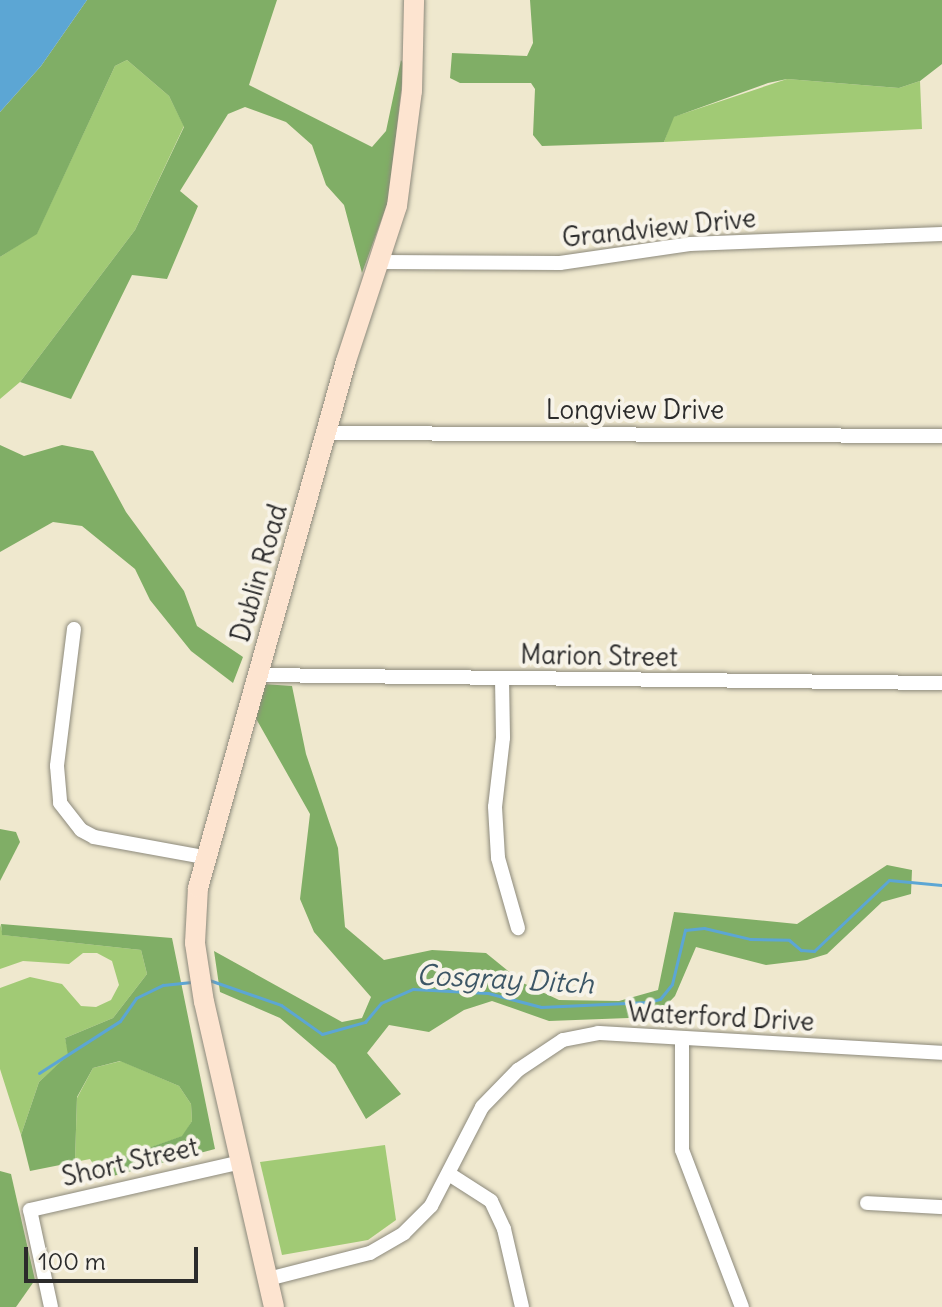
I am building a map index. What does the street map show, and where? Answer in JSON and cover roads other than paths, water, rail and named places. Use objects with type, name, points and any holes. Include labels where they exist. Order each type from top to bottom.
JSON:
[{"type":"main road","name":"Dublin Road","points":[[274,1307],[202,992],[195,916],[204,857],[327,433],[381,262],[407,151],[414,0]]},
{"type":"street","name":"Grandview Drive","points":[[381,262],[560,263],[690,244],[942,234]]},
{"type":"street","name":"Longview Drive","points":[[327,433],[942,436]]},
{"type":"street","points":[[74,629],[57,766],[60,803],[81,830],[94,837],[204,857]]},
{"type":"street","name":"Marion Street","points":[[256,675],[942,683]]},
{"type":"street","points":[[502,679],[503,738],[495,807],[498,858],[518,928]]},
{"type":"street","name":"Waterford Drive","points":[[268,1279],[386,1246],[419,1221],[449,1174],[482,1107],[546,1047],[598,1033],[942,1053]]},
{"type":"street","points":[[682,1040],[682,1150],[742,1307]]},
{"type":"street","name":"Short Street","points":[[51,1307],[30,1210],[241,1162]]},
{"type":"street","points":[[449,1174],[491,1201],[504,1229],[522,1307]]},
{"type":"street","points":[[867,1203],[942,1207]]},
{"type":"water","points":[[0,0],[87,0],[41,66],[0,112]]},
{"type":"waterway","name":"Cosgray Ditch","points":[[209,980],[281,1005],[322,1034],[365,1022],[381,1003],[413,989],[488,993],[541,1007],[648,1002],[660,999],[672,984],[685,930],[704,928],[750,939],[789,940],[801,950],[814,951],[889,880],[942,885]]},
{"type":"waterway","name":"Cosgray Ditch","points":[[39,1073],[120,1021],[136,998],[163,985],[194,982]]}]
